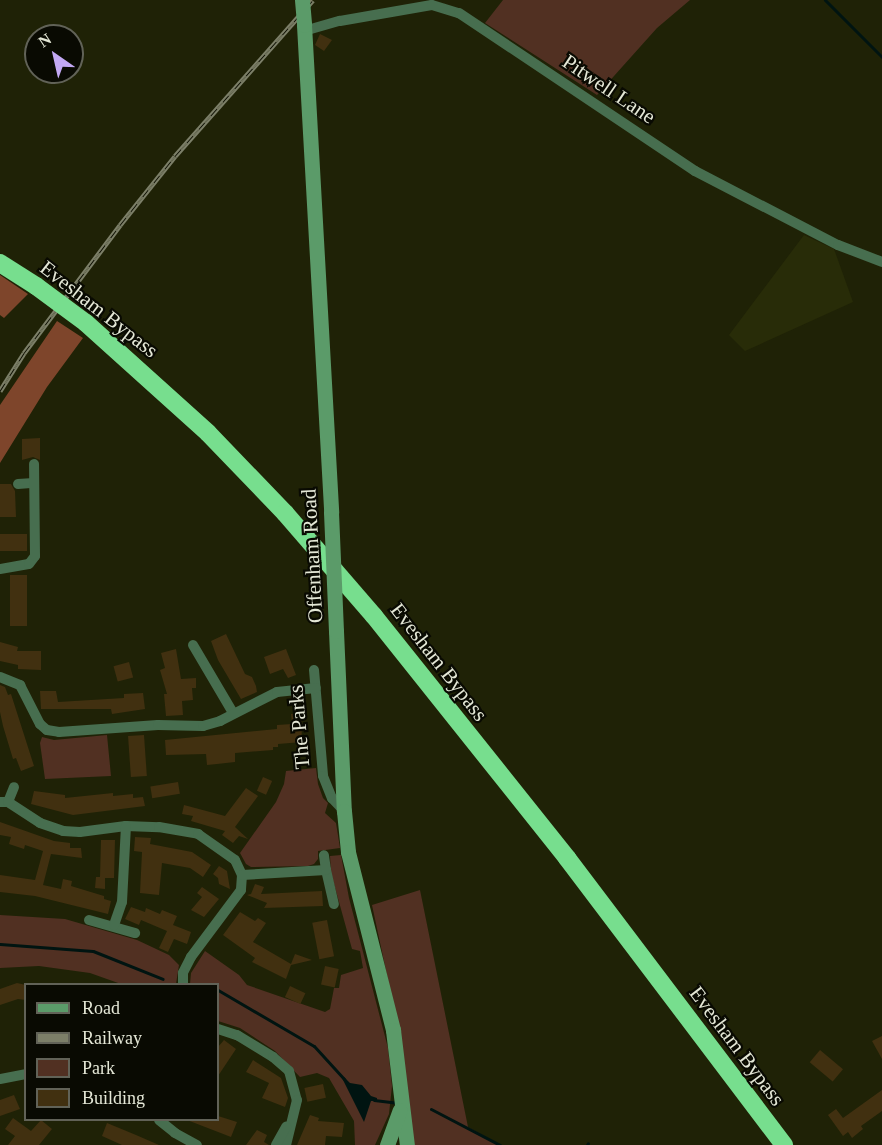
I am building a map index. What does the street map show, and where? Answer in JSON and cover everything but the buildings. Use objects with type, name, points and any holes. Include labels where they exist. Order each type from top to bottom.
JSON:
[{"type":"highway","name":"Evesham Bypass","points":[[0,262],[86,323],[208,433],[285,513],[374,616],[573,867],[784,1145]]},
{"type":"main road","name":"Offenham Road","points":[[302,0],[331,512],[344,811],[353,877],[393,1030],[407,1145]]},
{"type":"main road","name":"Offenham Road","points":[[387,1145],[402,1104]]},
{"type":"street","name":"Pitwell Lane","points":[[304,28],[432,5],[459,13],[695,171],[838,245],[882,262]]},
{"type":"street","points":[[0,569],[29,564],[35,556],[34,464]]},
{"type":"street","points":[[18,484],[34,483]]},
{"type":"street","points":[[193,645],[233,713]]},
{"type":"street","name":"The Parks","points":[[314,670],[323,776],[332,798],[344,811]]},
{"type":"street","points":[[0,677],[20,685],[40,724],[53,732],[158,725],[203,726],[277,692],[316,688]]},
{"type":"street","points":[[14,787],[4,802],[40,823],[63,831],[80,832],[126,826],[159,827],[198,834],[232,856],[242,875],[243,883],[236,900],[186,966],[183,983]]},
{"type":"street","points":[[114,925],[122,902],[126,826]]},
{"type":"street","points":[[324,855],[334,904]]},
{"type":"street","points":[[242,875],[326,870]]},
{"type":"street","points":[[88,920],[114,925],[135,933]]},
{"type":"street","points":[[219,1029],[237,1035],[273,1057],[289,1071],[296,1090],[293,1117],[286,1145]]},
{"type":"street","points":[[0,1079],[24,1074]]},
{"type":"street","points":[[276,1145],[293,1117]]},
{"type":"street","points":[[161,1121],[175,1133],[196,1145]]},
{"type":"shaded area","points":[[804,235],[834,249],[853,302],[745,351],[729,335]]},
{"type":"shaded area","points":[[0,275],[28,294],[4,318],[0,315]]},
{"type":"shaded area","points":[[57,321],[83,338],[47,387],[0,463],[0,405]]},
{"type":"shaded area","points":[[344,1077],[350,1083],[362,1085],[371,1096],[377,1098],[377,1101],[371,1101],[364,1122],[342,1078]]},
{"type":"green space","points":[[503,0],[690,0],[657,28],[597,95],[485,23]]},
{"type":"green space","points":[[107,735],[111,776],[45,779],[40,743],[42,737],[54,740]]},
{"type":"green space","points":[[316,768],[318,784],[323,798],[328,803],[325,813],[336,823],[340,848],[318,851],[318,859],[314,864],[308,866],[251,867],[246,864],[240,853],[276,802],[284,784],[286,771]]},
{"type":"green space","points":[[341,855],[349,898],[388,1048],[392,1086],[389,1114],[375,1145],[355,1145],[354,1121],[329,1078],[317,1073],[300,1077],[275,1051],[240,1028],[219,1021],[219,983],[190,983],[191,973],[205,951],[239,975],[247,985],[325,1012],[330,1009],[334,988],[339,988],[341,975],[363,968],[360,951],[352,949],[331,873],[330,856]]},
{"type":"green space","points":[[420,890],[468,1127],[500,1145],[414,1145],[397,1022],[372,905]]},
{"type":"green space","points":[[0,915],[65,919],[137,940],[169,955],[179,965],[176,983],[118,983],[90,973],[39,966],[0,968]]},
{"type":"waterway","points":[[825,0],[882,57]]},
{"type":"waterway","points":[[0,944],[93,951],[163,979]]},
{"type":"waterway","points":[[219,991],[314,1046],[344,1079]]},
{"type":"waterway","points":[[374,1100],[397,1103]]},
{"type":"waterway","points":[[431,1109],[500,1145]]},
{"type":"railway","points":[[0,391],[24,353],[175,156],[313,0]]}]
